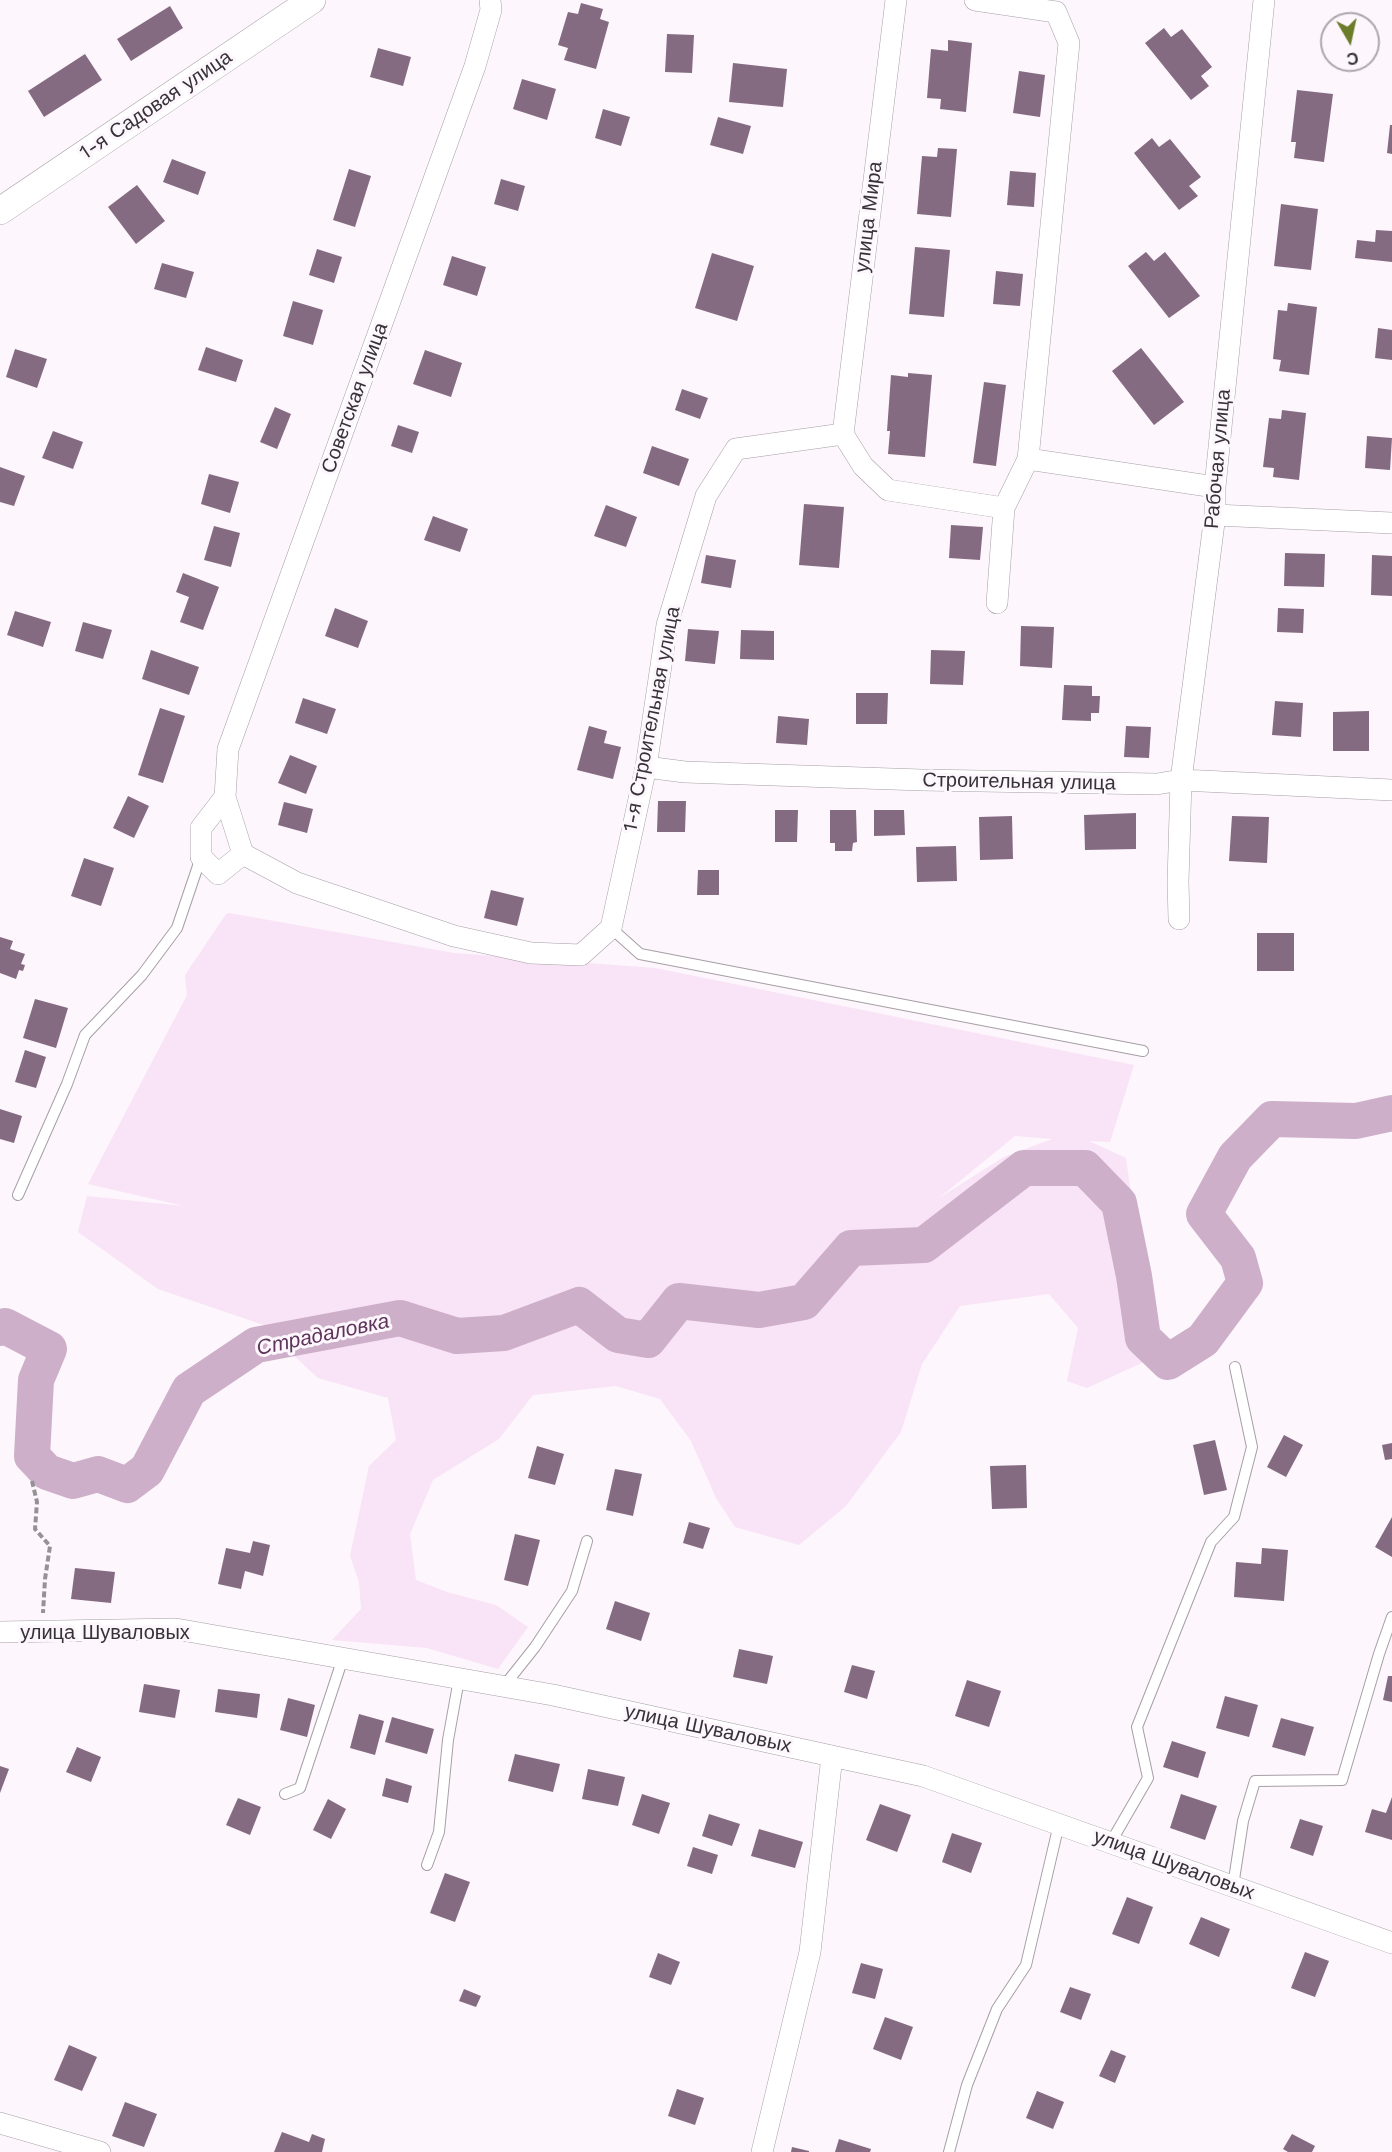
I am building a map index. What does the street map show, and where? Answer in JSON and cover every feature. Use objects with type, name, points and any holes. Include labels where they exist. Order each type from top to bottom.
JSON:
[{"type":"street","name":"1-я Садовая улица","points":[[0,211],[312,0]]},
{"type":"street","name":"Советская улица","points":[[243,854],[225,797],[228,749],[475,66],[490,10],[490,0]]},
{"type":"street","name":"улица Мира","points":[[843,434],[896,0]]},
{"type":"street","points":[[975,0],[1056,12],[1069,43],[1028,459],[1004,508],[997,603]]},
{"type":"street","name":"Рабочая улица","points":[[1179,919],[1181,780],[1215,515],[1215,487],[1264,0]]},
{"type":"street","points":[[843,434],[863,466],[888,490],[1004,508]]},
{"type":"street","name":"1-я Строительная улица","points":[[611,928],[645,767],[667,626],[706,496],[736,449],[843,434]]},
{"type":"street","points":[[1028,459],[1215,487]]},
{"type":"street","points":[[1215,515],[1392,524]]},
{"type":"street","name":"Строительная улица","points":[[645,767],[685,772],[922,780],[1157,784],[1181,780],[1392,790]]},
{"type":"street","points":[[225,797],[201,828],[201,857],[218,874],[243,854],[297,882],[356,903],[454,936],[531,954],[581,955],[611,928]]},
{"type":"street","name":"улица Шуваловых","points":[[0,1632],[176,1629],[553,1695],[923,1776],[1392,1942]]},
{"type":"street","points":[[762,2152],[810,1952],[832,1756]]},
{"type":"street","points":[[0,2123],[100,2152]]},
{"type":"lane","points":[[18,1195],[67,1084],[85,1035],[142,975],[177,928],[201,857]]},
{"type":"lane","points":[[611,928],[640,954],[1143,1051]]},
{"type":"lane","points":[[1110,1842],[1148,1778],[1137,1727],[1211,1542],[1234,1517],[1252,1447],[1235,1367]]},
{"type":"lane","points":[[503,1686],[535,1647],[572,1591],[587,1541]]},
{"type":"lane","points":[[1233,1886],[1243,1821],[1255,1781],[1342,1780],[1392,1617]]},
{"type":"lane","points":[[285,1794],[300,1788],[343,1658]]},
{"type":"lane","points":[[427,1865],[439,1832],[448,1740],[459,1679]]},
{"type":"lane","points":[[949,2152],[967,2085],[997,2010],[1026,1965],[1059,1824]]},
{"type":"path","points":[[32,1481],[37,1502],[35,1529],[50,1546],[41,1632]]},
{"type":"shaded area","points":[[226,914],[454,953],[655,968],[1134,1065],[1110,1142],[1089,1141],[1126,1158],[1135,1222],[1153,1292],[1146,1361],[1087,1388],[1067,1381],[1078,1328],[1049,1294],[960,1306],[922,1364],[901,1432],[846,1506],[799,1545],[735,1527],[716,1498],[691,1441],[660,1399],[616,1386],[533,1395],[499,1439],[433,1480],[410,1534],[416,1580],[447,1592],[496,1605],[528,1627],[498,1669],[427,1648],[332,1640],[361,1609],[359,1582],[350,1556],[369,1466],[396,1440],[388,1398],[318,1378],[291,1353],[287,1333],[158,1289],[78,1232],[87,1196],[184,1206],[88,1184],[187,995],[185,975]],"holes":[[[1015,1136],[1052,1139],[1004,1157],[939,1198]]]},
{"type":"building","points":[[581,3],[603,9],[600,19],[609,22],[596,69],[564,60],[568,48],[558,45],[568,12],[578,14]]},
{"type":"building","points":[[170,6],[183,28],[131,61],[117,39]]},
{"type":"building","points":[[1164,28],[1171,37],[1182,29],[1212,67],[1201,76],[1209,86],[1191,100],[1145,43]]},
{"type":"building","points":[[667,34],[694,35],[692,73],[665,72]]},
{"type":"building","points":[[948,40],[972,43],[966,112],[940,109],[941,99],[927,98],[931,49],[948,51]]},
{"type":"building","points":[[378,48],[411,57],[403,86],[370,77]]},
{"type":"building","points":[[85,54],[102,80],[44,117],[28,91]]},
{"type":"building","points":[[733,63],[787,69],[783,107],[729,102]]},
{"type":"building","points":[[1019,71],[1045,75],[1040,117],[1013,113]]},
{"type":"building","points":[[522,79],[556,89],[547,120],[513,109]]},
{"type":"building","points":[[1297,90],[1333,94],[1324,162],[1294,158],[1296,142],[1291,142]]},
{"type":"building","points":[[603,109],[630,117],[621,146],[595,138]]},
{"type":"building","points":[[718,117],[751,126],[743,154],[710,145]]},
{"type":"building","points":[[1390,125],[1392,125],[1392,154],[1387,153]]},
{"type":"building","points":[[1152,138],[1159,147],[1170,139],[1201,177],[1189,186],[1198,196],[1179,210],[1134,153]]},
{"type":"building","points":[[938,148],[957,149],[951,217],[917,214],[922,156],[937,157]]},
{"type":"building","points":[[172,159],[206,172],[198,195],[163,182]]},
{"type":"building","points":[[349,169],[371,176],[355,227],[333,220]]},
{"type":"building","points":[[1010,171],[1036,173],[1034,207],[1007,205]]},
{"type":"building","points":[[501,179],[525,186],[518,211],[494,204]]},
{"type":"building","points":[[137,185],[165,221],[136,244],[108,207]]},
{"type":"building","points":[[1281,204],[1318,209],[1311,270],[1274,266]]},
{"type":"building","points":[[1376,230],[1392,231],[1392,262],[1355,258],[1357,240],[1375,242]]},
{"type":"building","points":[[915,247],[950,250],[944,317],[909,314]]},
{"type":"building","points":[[317,249],[342,257],[334,283],[309,275]]},
{"type":"building","points":[[1146,252],[1154,261],[1165,252],[1200,296],[1169,318],[1128,266]]},
{"type":"building","points":[[712,253],[754,266],[737,321],[695,308]]},
{"type":"building","points":[[452,256],[486,267],[477,296],[443,285]]},
{"type":"building","points":[[162,263],[194,272],[186,298],[154,289]]},
{"type":"building","points":[[996,271],[1023,274],[1020,306],[993,304]]},
{"type":"building","points":[[293,301],[323,310],[313,345],[283,336]]},
{"type":"building","points":[[1288,303],[1317,307],[1309,375],[1279,371],[1281,360],[1273,359],[1278,310],[1287,311]]},
{"type":"building","points":[[1378,328],[1392,330],[1392,360],[1375,358]]},
{"type":"building","points":[[206,347],[243,360],[236,382],[198,370]]},
{"type":"building","points":[[1141,348],[1184,402],[1154,425],[1112,371]]},
{"type":"building","points":[[15,349],[47,359],[37,388],[6,377]]},
{"type":"building","points":[[425,350],[462,363],[451,397],[413,384]]},
{"type":"building","points":[[908,373],[932,375],[925,457],[888,454],[890,431],[887,431],[891,375],[908,377]]},
{"type":"building","points":[[984,382],[1006,385],[996,466],[973,463]]},
{"type":"building","points":[[682,389],[708,398],[700,419],[675,410]]},
{"type":"building","points":[[275,407],[291,414],[277,449],[260,442]]},
{"type":"building","points":[[1282,410],[1306,413],[1299,480],[1273,477],[1274,468],[1263,467],[1269,418],[1281,419]]},
{"type":"building","points":[[398,425],[419,432],[412,453],[391,446]]},
{"type":"building","points":[[53,431],[83,442],[73,469],[42,458]]},
{"type":"building","points":[[1367,436],[1392,438],[1390,470],[1365,468]]},
{"type":"building","points":[[652,446],[689,459],[679,486],[643,473]]},
{"type":"building","points":[[0,467],[25,476],[14,506],[0,502]]},
{"type":"building","points":[[209,474],[239,482],[230,513],[201,504]]},
{"type":"building","points":[[804,504],[844,507],[839,568],[799,565]]},
{"type":"building","points":[[606,505],[637,517],[626,547],[594,536]]},
{"type":"building","points":[[433,516],[468,529],[460,552],[424,540]]},
{"type":"building","points":[[951,525],[983,527],[980,560],[949,558]]},
{"type":"building","points":[[214,526],[240,533],[231,567],[204,560]]},
{"type":"building","points":[[1285,553],[1325,554],[1324,587],[1284,586]]},
{"type":"building","points":[[706,555],[736,560],[731,588],[701,583]]},
{"type":"building","points":[[1372,555],[1392,556],[1392,596],[1371,595]]},
{"type":"building","points":[[183,573],[219,587],[203,630],[180,622],[189,597],[176,592]]},
{"type":"building","points":[[335,608],[368,621],[358,648],[325,636]]},
{"type":"building","points":[[1278,608],[1304,609],[1303,633],[1277,632]]},
{"type":"building","points":[[15,611],[51,622],[43,647],[7,635]]},
{"type":"building","points":[[83,622],[112,630],[103,659],[75,651]]},
{"type":"building","points":[[1021,626],[1054,627],[1052,668],[1020,666]]},
{"type":"building","points":[[688,629],[719,631],[715,664],[685,661]]},
{"type":"building","points":[[741,630],[774,631],[774,660],[740,659]]},
{"type":"building","points":[[151,650],[199,667],[189,695],[142,679]]},
{"type":"building","points":[[931,650],[965,651],[963,685],[930,684]]},
{"type":"building","points":[[1064,685],[1092,686],[1092,696],[1100,696],[1099,713],[1091,713],[1091,721],[1062,720]]},
{"type":"building","points":[[856,693],[888,693],[887,724],[856,724]]},
{"type":"building","points":[[303,698],[336,709],[327,734],[295,723]]},
{"type":"building","points":[[1275,701],[1303,703],[1301,737],[1272,735]]},
{"type":"building","points":[[160,708],[185,716],[163,783],[138,775]]},
{"type":"building","points":[[1369,711],[1369,751],[1333,751],[1333,712]]},
{"type":"building","points":[[778,716],[809,719],[807,745],[776,743]]},
{"type":"building","points":[[589,726],[607,731],[604,743],[621,747],[613,779],[577,770]]},
{"type":"building","points":[[1126,726],[1151,727],[1149,758],[1124,757]]},
{"type":"building","points":[[290,755],[317,766],[306,794],[278,783]]},
{"type":"building","points":[[128,796],[149,806],[134,838],[113,828]]},
{"type":"building","points":[[658,801],[686,801],[685,832],[657,832]]},
{"type":"building","points":[[284,802],[313,809],[307,833],[278,825]]},
{"type":"building","points":[[775,810],[798,810],[797,842],[775,842]]},
{"type":"building","points":[[830,810],[856,810],[857,842],[853,843],[852,851],[835,851],[835,843],[830,843]]},
{"type":"building","points":[[874,810],[904,810],[905,835],[874,836]]},
{"type":"building","points":[[1136,813],[1136,849],[1085,850],[1084,815]]},
{"type":"building","points":[[1012,816],[1013,859],[980,860],[979,817]]},
{"type":"building","points":[[1232,816],[1269,817],[1267,863],[1229,861]]},
{"type":"building","points":[[956,846],[957,881],[917,882],[916,847]]},
{"type":"building","points":[[84,858],[114,868],[101,906],[71,896]]},
{"type":"building","points":[[698,870],[719,870],[719,895],[697,895]]},
{"type":"building","points":[[491,890],[524,898],[517,926],[484,918]]},
{"type":"building","points":[[1257,933],[1294,933],[1294,971],[1257,971]]},
{"type":"building","points":[[0,937],[13,941],[10,949],[25,954],[21,964],[25,965],[23,971],[19,970],[16,979],[0,973]]},
{"type":"building","points":[[35,999],[68,1008],[56,1048],[23,1038]]},
{"type":"building","points":[[25,1050],[46,1057],[36,1088],[15,1082]]},
{"type":"building","points":[[0,1109],[22,1116],[14,1143],[0,1139]]},
{"type":"building","points":[[1284,1435],[1303,1445],[1286,1477],[1267,1467]]},
{"type":"building","points":[[1215,1440],[1227,1490],[1204,1495],[1193,1445]]},
{"type":"building","points":[[1392,1443],[1392,1459],[1385,1460],[1382,1445]]},
{"type":"building","points":[[537,1446],[564,1454],[555,1485],[528,1478]]},
{"type":"building","points":[[1026,1465],[1027,1508],[992,1509],[990,1466]]},
{"type":"building","points":[[615,1469],[642,1474],[633,1516],[606,1510]]},
{"type":"building","points":[[1392,1517],[1392,1557],[1375,1547]]},
{"type":"building","points":[[689,1522],[710,1528],[703,1549],[683,1543]]},
{"type":"building","points":[[515,1534],[540,1540],[528,1586],[504,1580]]},
{"type":"building","points":[[253,1541],[270,1545],[263,1576],[245,1571],[241,1589],[218,1584],[226,1548],[250,1553]]},
{"type":"building","points":[[1262,1548],[1288,1550],[1284,1601],[1234,1597],[1236,1562],[1261,1564]]},
{"type":"building","points":[[75,1568],[115,1572],[111,1603],[71,1599]]},
{"type":"building","points":[[615,1601],[650,1613],[641,1641],[606,1629]]},
{"type":"building","points":[[739,1649],[773,1656],[767,1684],[733,1677]]},
{"type":"building","points":[[852,1665],[875,1671],[867,1699],[844,1692]]},
{"type":"building","points":[[1388,1676],[1392,1676],[1392,1702],[1383,1700]]},
{"type":"building","points":[[967,1680],[1001,1691],[989,1727],[955,1716]]},
{"type":"building","points":[[144,1684],[180,1690],[175,1718],[139,1712]]},
{"type":"building","points":[[218,1689],[260,1694],[257,1718],[215,1712]]},
{"type":"building","points":[[1225,1696],[1258,1705],[1249,1737],[1216,1728]]},
{"type":"building","points":[[288,1698],[315,1705],[307,1737],[280,1730]]},
{"type":"building","points":[[359,1714],[384,1721],[375,1755],[350,1748]]},
{"type":"building","points":[[392,1717],[434,1729],[427,1754],[385,1742]]},
{"type":"building","points":[[1281,1718],[1314,1727],[1305,1756],[1272,1747]]},
{"type":"building","points":[[1172,1741],[1206,1752],[1198,1778],[1163,1767]]},
{"type":"building","points":[[77,1747],[101,1757],[91,1782],[66,1772]]},
{"type":"building","points":[[515,1754],[560,1764],[553,1792],[508,1781]]},
{"type":"building","points":[[0,1766],[9,1769],[0,1793]]},
{"type":"building","points":[[588,1769],[625,1777],[618,1806],[582,1799]]},
{"type":"building","points":[[386,1778],[412,1786],[408,1803],[382,1796]]},
{"type":"building","points":[[642,1794],[670,1803],[659,1834],[632,1825]]},
{"type":"building","points":[[1181,1794],[1217,1806],[1205,1840],[1170,1828]]},
{"type":"building","points":[[1392,1797],[1392,1840],[1365,1832],[1372,1809],[1386,1813]]},
{"type":"building","points":[[238,1798],[261,1807],[250,1835],[226,1825]]},
{"type":"building","points":[[328,1799],[346,1809],[331,1839],[313,1830]]},
{"type":"building","points":[[880,1804],[911,1815],[897,1852],[866,1840]]},
{"type":"building","points":[[709,1814],[740,1824],[732,1846],[702,1836]]},
{"type":"building","points":[[1300,1819],[1323,1826],[1313,1856],[1290,1848]]},
{"type":"building","points":[[759,1829],[803,1842],[795,1868],[751,1856]]},
{"type":"building","points":[[952,1833],[982,1843],[971,1873],[942,1862]]},
{"type":"building","points":[[693,1847],[718,1855],[712,1874],[687,1866]]},
{"type":"building","points":[[445,1873],[470,1882],[455,1922],[430,1913]]},
{"type":"building","points":[[1127,1897],[1153,1907],[1139,1944],[1112,1934]]},
{"type":"building","points":[[1201,1917],[1230,1929],[1219,1957],[1189,1944]]},
{"type":"building","points":[[1305,1952],[1329,1961],[1315,1997],[1291,1988]]},
{"type":"building","points":[[658,1953],[680,1962],[671,1985],[649,1977]]},
{"type":"building","points":[[861,1963],[883,1969],[875,1999],[852,1993]]},
{"type":"building","points":[[1070,1987],[1091,1994],[1081,2020],[1060,2012]]},
{"type":"building","points":[[464,1989],[481,1996],[476,2007],[459,2001]]},
{"type":"building","points":[[885,2017],[913,2027],[901,2060],[873,2049]]},
{"type":"building","points":[[69,2045],[97,2057],[82,2091],[54,2080]]},
{"type":"building","points":[[1111,2050],[1126,2056],[1115,2083],[1099,2076]]},
{"type":"building","points":[[677,2089],[704,2098],[695,2125],[668,2116]]},
{"type":"building","points":[[1037,2091],[1064,2102],[1053,2129],[1026,2118]]},
{"type":"building","points":[[125,2102],[157,2114],[144,2147],[112,2136]]},
{"type":"building","points":[[282,2132],[309,2142],[312,2134],[325,2139],[322,2152],[274,2152]]},
{"type":"building","points":[[1292,2134],[1315,2146],[1312,2152],[1288,2152],[1283,2149]]},
{"type":"building","points":[[839,2139],[871,2149],[870,2152],[835,2152]]},
{"type":"building","points":[[792,2147],[809,2151],[809,2152],[791,2152]]},
{"type":"waterway","name":"Страдаловка","points":[[0,1328],[5,1326],[49,1349],[36,1380],[32,1456],[47,1472],[73,1481],[98,1474],[127,1485],[147,1470],[189,1390],[256,1345],[400,1318],[457,1336],[504,1333],[579,1305],[618,1335],[648,1340],[679,1301],[759,1310],[804,1302],[851,1248],[924,1245],[1024,1168],[1085,1168],[1119,1203],[1134,1276],[1143,1338],[1168,1362],[1203,1340],[1245,1283],[1238,1258],[1204,1214],[1235,1157],[1272,1119],[1356,1121],[1392,1113]]}]
